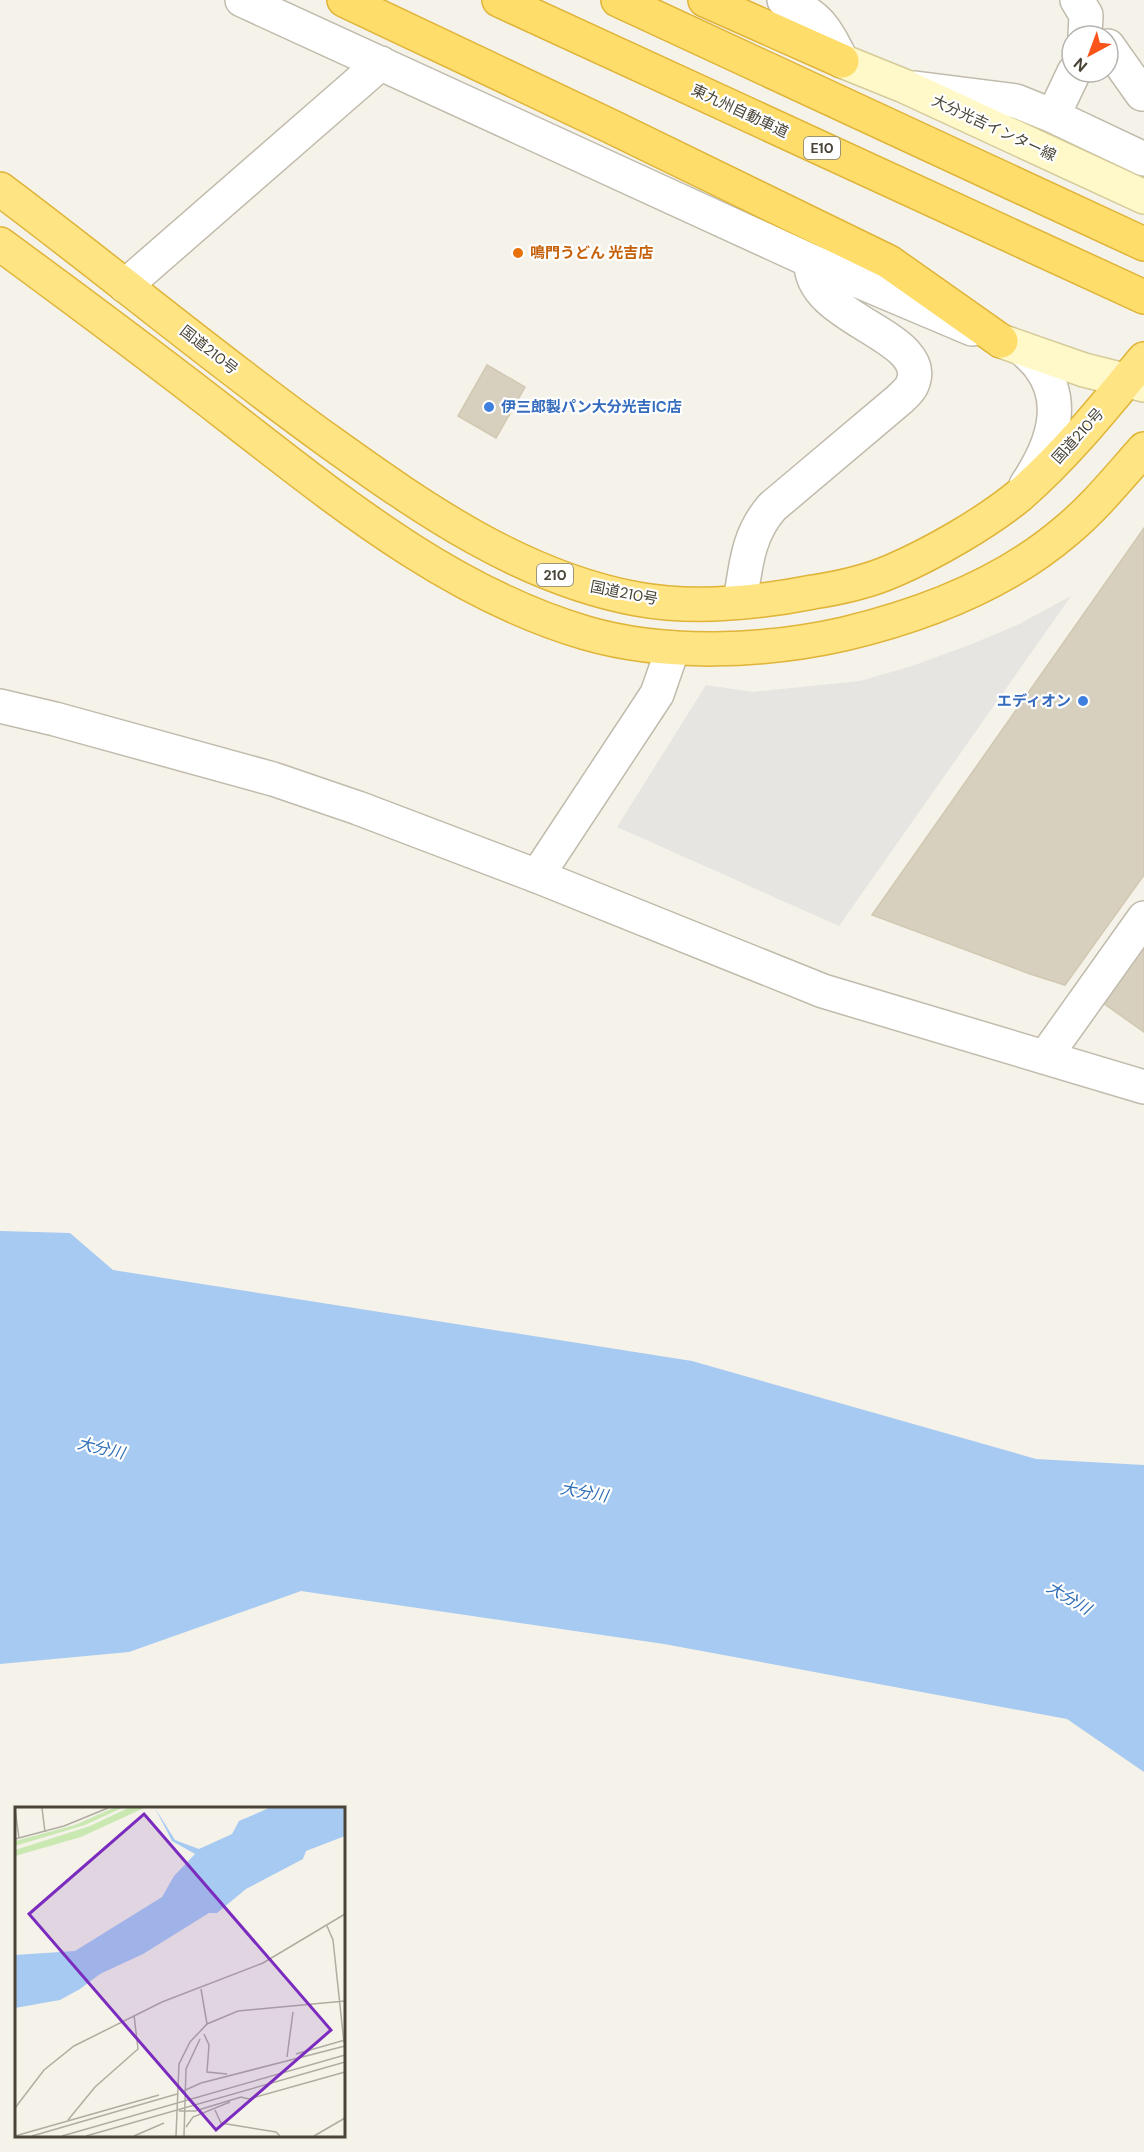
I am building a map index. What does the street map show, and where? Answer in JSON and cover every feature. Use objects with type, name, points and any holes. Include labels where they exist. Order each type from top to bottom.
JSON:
[{"type":"highway","points":[[344,0],[889,262],[1013,345]]},
{"type":"highway","name":"東九州自動車道","points":[[499,0],[1144,297]]},
{"type":"highway","points":[[618,0],[1144,244]]},
{"type":"highway","points":[[705,0],[842,61]]},
{"type":"highway","name":"国道210号","points":[[0,189],[294,416],[426,508],[484,542],[538,569],[583,585],[638,599],[698,603],[780,599],[837,588],[890,572],[979,524],[1018,496],[1059,458],[1138,375]]},
{"type":"highway","points":[[0,244],[357,513],[435,565],[509,605],[589,634],[673,648],[765,646],[819,639],[902,619],[939,606],[1002,575],[1034,555],[1065,532],[1098,501],[1144,449]]},
{"type":"main road","name":"大分光吉インター線","points":[[842,61],[904,86],[1144,197]]},
{"type":"main road","points":[[1013,345],[1084,370],[1138,375]]},
{"type":"street","points":[[242,0],[811,261],[1013,345],[1042,369],[1052,393],[1056,416],[1050,441],[1036,470],[1018,496]]},
{"type":"street","points":[[784,0],[806,10],[828,31],[842,61]]},
{"type":"street","points":[[125,286],[381,63]]},
{"type":"street","points":[[1120,63],[1142,93]]},
{"type":"street","points":[[1053,116],[1068,84]]},
{"type":"street","points":[[904,86],[1016,101],[1144,159]]},
{"type":"street","points":[[740,602],[751,540],[764,516],[900,399],[912,387],[915,374],[913,364],[906,352],[837,307],[819,290],[810,272],[811,261]]},
{"type":"street","points":[[537,876],[657,694],[673,648]]},
{"type":"street","points":[[0,706],[273,779],[358,808],[537,876],[823,991],[1144,1087]]},
{"type":"street","points":[[1045,1057],[1144,918]]},
{"type":"shaded area","points":[[1071,596],[839,926],[617,827],[706,685],[753,692],[860,681],[912,666],[972,644],[1019,624]]},
{"type":"water","name":"大分川","points":[[0,1231],[70,1233],[113,1270],[692,1361],[1036,1459],[1144,1465],[1144,1772],[1067,1719],[664,1644],[301,1591],[129,1652],[0,1664]]},
{"type":"building","points":[[487,365],[525,387],[496,438],[458,416]]},
{"type":"building","name":"エディオン","points":[[1144,528],[1144,875],[1065,985],[872,915]]},
{"type":"building","points":[[1144,945],[1144,1032],[1103,1003]]},
{"type":"place","name":"鳴門うどん 光吉店","points":[[518,253]]},
{"type":"place","name":"伊三郎製パン大分光吉IC店","points":[[489,407]]},
{"type":"place","name":"エディオン","points":[[1083,701]]}]
